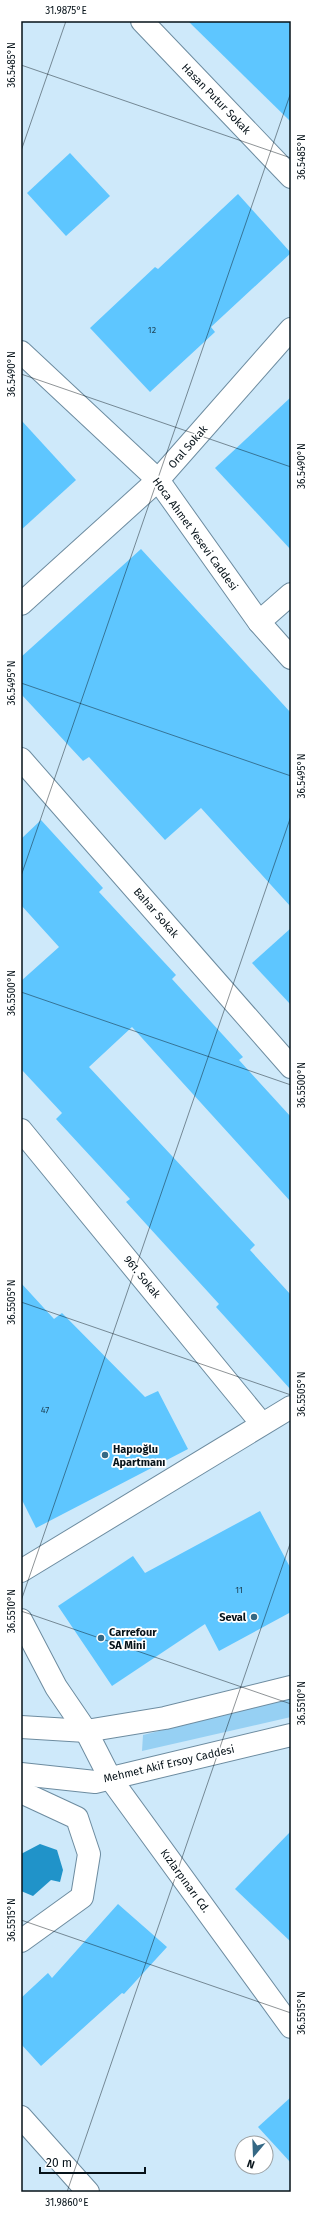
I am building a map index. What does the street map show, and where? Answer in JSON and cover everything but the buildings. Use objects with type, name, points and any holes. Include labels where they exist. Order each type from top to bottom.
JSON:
[{"type":"street","name":"Hasan Putur Sokak","points":[[142,21],[291,178]]},
{"type":"street","name":"Oral Sokak","points":[[21,604],[158,480],[291,329]]},
{"type":"street","name":"Hoca Ahmet Yesevi Caddesi","points":[[21,352],[158,480],[259,622],[291,658]]},
{"type":"street","points":[[259,622],[291,594]]},
{"type":"street","name":"Bahar Sokak","points":[[21,759],[291,1067]]},
{"type":"street","name":"961. Sokak","points":[[21,1130],[262,1424]]},
{"type":"street","points":[[21,1571],[291,1407]]},
{"type":"street","name":"Kızlarpınarı Cd.","points":[[21,1620],[56,1687],[86,1731],[110,1778],[291,2027]]},
{"type":"street","points":[[21,1727],[86,1731],[165,1718],[291,1687]]},
{"type":"street","name":"Mehmet Akif Ersoy Caddesi","points":[[21,1774],[95,1782],[291,1735]]},
{"type":"street","points":[[21,1792],[77,1818],[89,1854],[82,1897],[21,1941]]},
{"type":"street","points":[[21,2117],[88,2192]]},
{"type":"shaded area","points":[[291,1698],[291,1717],[142,1751],[143,1735]]},
{"type":"shaded area","points":[[40,1844],[57,1850],[63,1870],[60,1882],[51,1880],[33,1896],[21,1891],[21,1854]]},
{"type":"place","name":"Hapıoğlu Apartmanı","points":[[105,1455]]},
{"type":"place","name":"Seval","points":[[254,1617]]},
{"type":"place","name":"Carrefour SA Mini","points":[[101,1638]]}]
